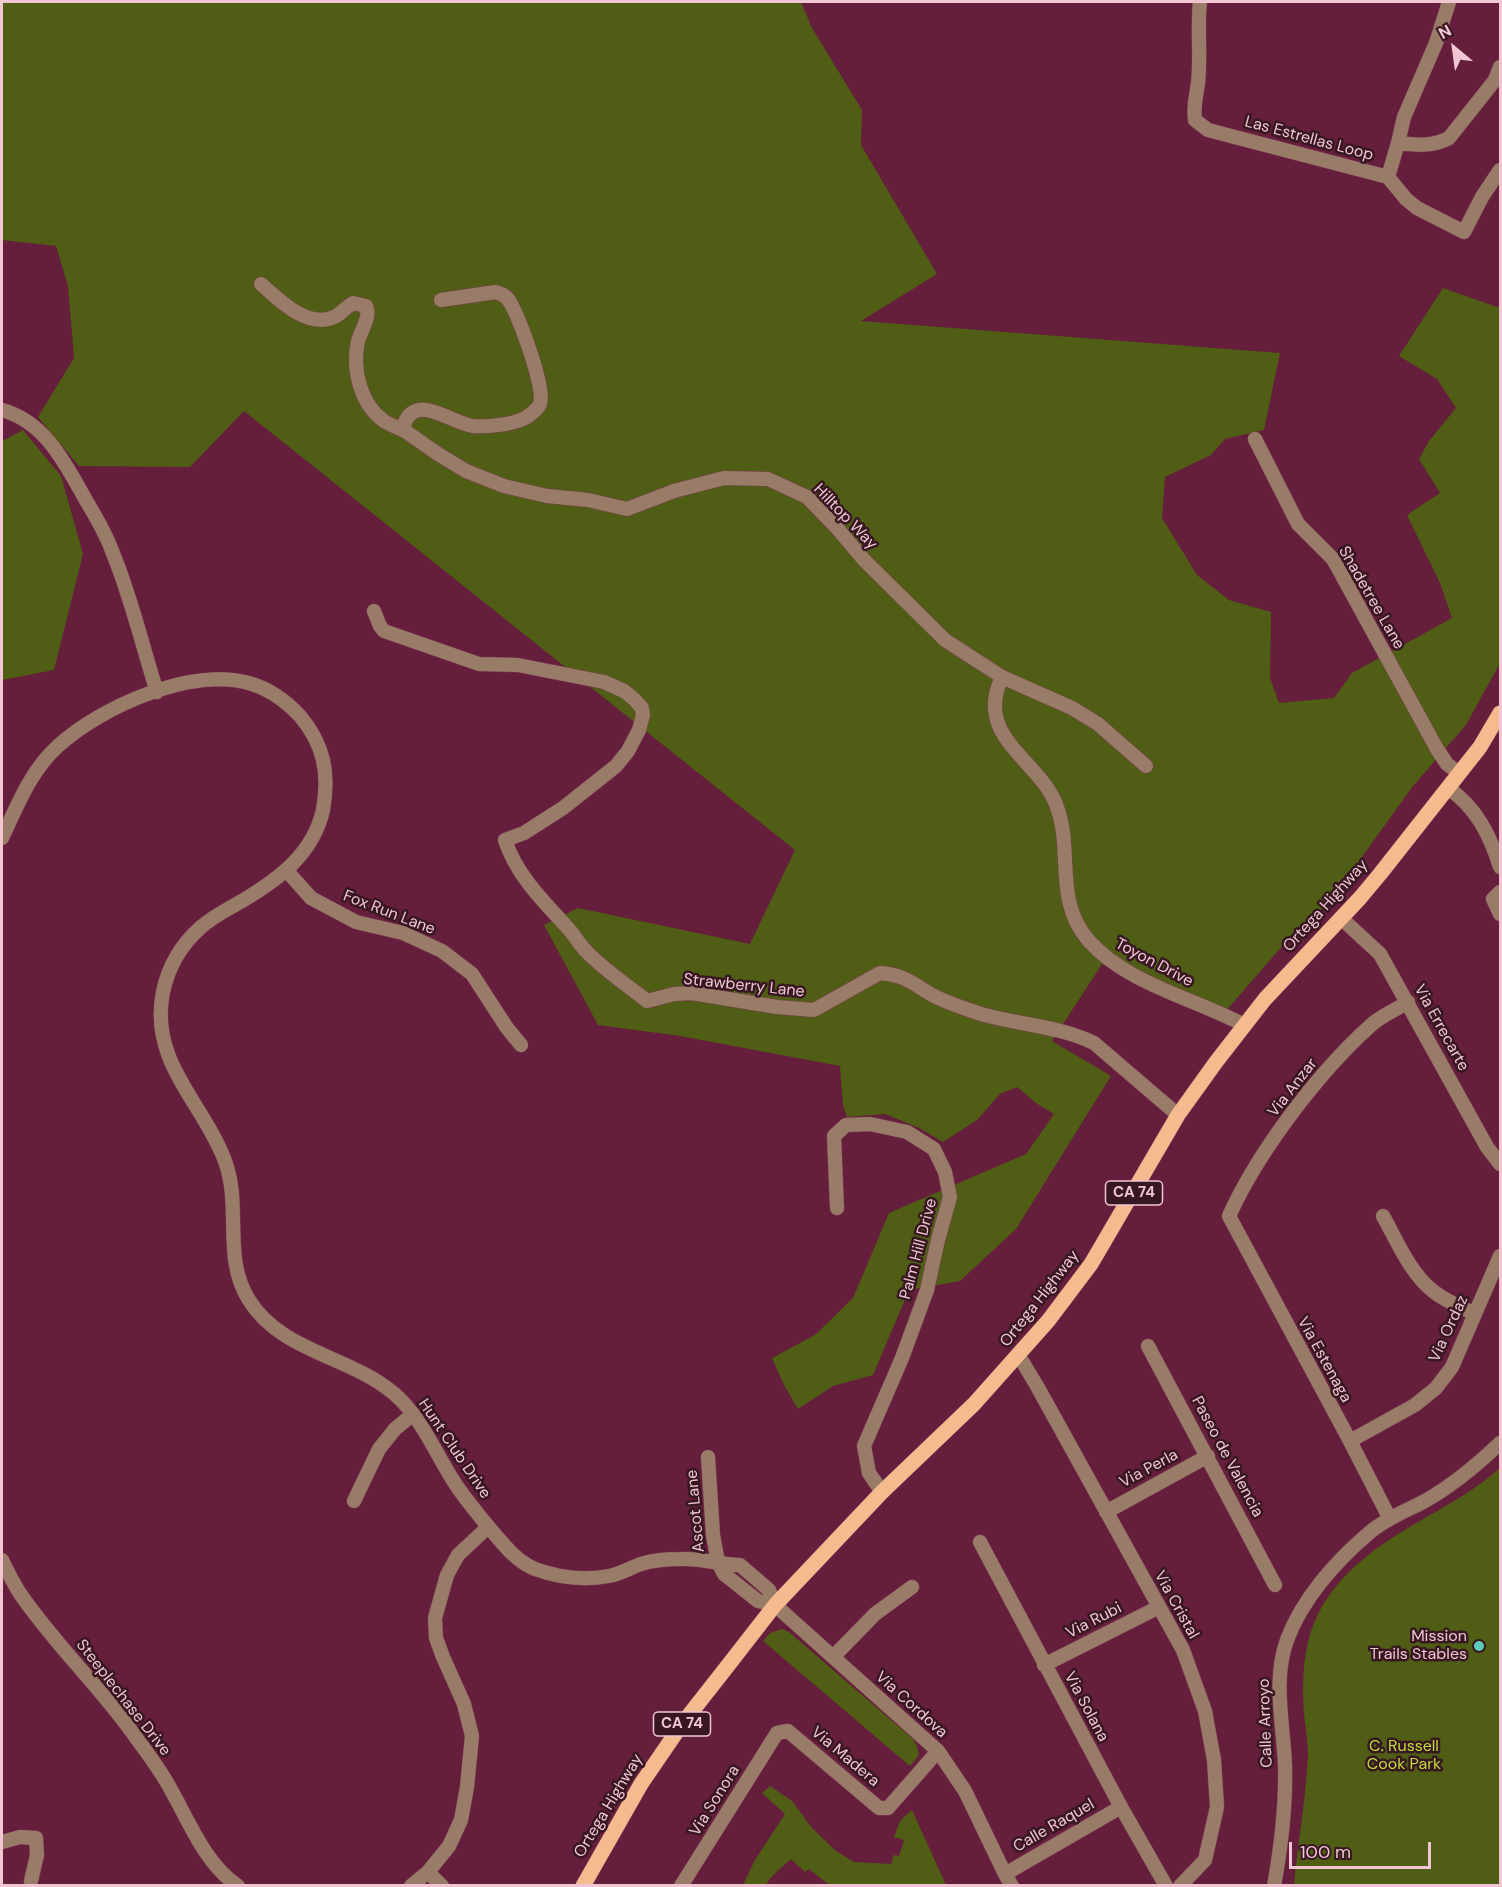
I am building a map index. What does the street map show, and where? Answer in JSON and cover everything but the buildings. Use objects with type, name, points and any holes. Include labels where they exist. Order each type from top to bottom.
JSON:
[{"type":"main road","name":"Ortega Highway","points":[[582,1886],[641,1784],[676,1732],[775,1605],[882,1492],[974,1404],[1048,1321],[1092,1264],[1179,1115],[1244,1025],[1380,874],[1480,747],[1500,712]]},
{"type":"street","name":"Las Estrellas Loop","points":[[1200,2],[1198,82],[1193,104],[1195,120],[1208,130],[1388,177],[1404,117],[1436,43],[1449,2]]},
{"type":"street","points":[[1398,143],[1422,146],[1449,138],[1495,80],[1500,67]]},
{"type":"street","points":[[1388,177],[1406,199],[1417,208],[1464,232],[1482,197],[1500,170]]},
{"type":"street","name":"Hilltop Way","points":[[261,284],[296,312],[309,318],[334,317],[353,303],[366,306],[368,313],[358,343],[357,376],[365,401],[373,412],[385,422],[405,431],[466,471],[504,486],[547,496],[588,500],[627,509],[674,491],[724,478],[768,479],[807,497],[864,560],[945,640],[1002,677],[1072,708],[1098,724],[1146,766]]},
{"type":"street","points":[[405,431],[404,424],[407,417],[418,409],[432,411],[473,426],[515,422],[528,416],[540,404],[541,392],[536,371],[514,310],[506,298],[496,292],[441,300]]},
{"type":"street","points":[[2,410],[12,413],[46,437],[66,463],[112,549],[157,692],[108,711],[57,746],[37,768],[19,799],[2,838]]},
{"type":"street","name":"Shadetree Lane","points":[[1255,439],[1298,524],[1333,559],[1441,757],[1460,773]]},
{"type":"street","name":"Strawberry Lane","points":[[374,611],[384,631],[471,662],[488,665],[518,665],[604,682],[618,687],[638,703],[643,715],[642,722],[628,751],[616,766],[563,808],[524,833],[506,840],[509,852],[531,888],[571,931],[585,951],[647,1001],[674,994],[692,993],[777,1007],[814,1010],[880,973],[891,974],[913,981],[934,995],[979,1013],[1080,1036],[1094,1044],[1179,1115]]},
{"type":"street","name":"Toyon Drive","points":[[1002,677],[995,691],[995,712],[1009,745],[1054,800],[1064,834],[1065,889],[1077,921],[1087,939],[1113,962],[1142,978],[1244,1025]]},
{"type":"street","name":"Hunt Club Drive","points":[[157,692],[179,685],[220,679],[253,684],[277,695],[306,724],[317,740],[324,762],[327,791],[320,824],[307,849],[287,871],[217,915],[188,940],[171,966],[161,1006],[163,1042],[170,1062],[213,1133],[226,1164],[233,1196],[234,1253],[237,1273],[251,1305],[279,1333],[366,1374],[398,1397],[413,1414],[462,1495],[508,1550],[531,1568],[574,1580],[612,1576],[645,1563],[683,1558],[740,1565],[769,1590],[775,1605]]},
{"type":"street","points":[[1448,788],[1462,798],[1485,827],[1500,867]]},
{"type":"street","name":"Fox Run Lane","points":[[287,871],[311,898],[347,917],[403,933],[442,951],[472,974],[507,1028],[521,1045]]},
{"type":"street","points":[[1500,892],[1492,899],[1500,914]]},
{"type":"street","name":"Via Errecarte","points":[[1341,918],[1380,954],[1487,1147],[1500,1164]]},
{"type":"street","name":"Via Anzar","points":[[1229,1216],[1239,1195],[1304,1099],[1334,1063],[1371,1024],[1408,1002]]},
{"type":"street","name":"Palm Hill Drive","points":[[837,1208],[834,1136],[846,1125],[870,1124],[907,1132],[934,1149],[947,1180],[950,1197],[927,1290],[902,1358],[864,1446],[869,1473],[882,1492]]},
{"type":"street","name":"Via Estenaga","points":[[1229,1216],[1390,1519]]},
{"type":"street","points":[[1383,1216],[1423,1282],[1434,1292],[1475,1314]]},
{"type":"street","name":"Via Ordaz","points":[[1350,1441],[1416,1405],[1436,1388],[1452,1367],[1500,1256]]},
{"type":"street","name":"Paseo de Valencia","points":[[1148,1346],[1275,1585]]},
{"type":"street","name":"Via Cristal","points":[[1019,1356],[1183,1650],[1205,1711],[1214,1760],[1217,1807],[1205,1860],[1180,1886]]},
{"type":"street","points":[[354,1501],[380,1449],[395,1429],[413,1414]]},
{"type":"street","name":"Calle Arroyo","points":[[1274,1886],[1284,1812],[1285,1767],[1280,1723],[1280,1680],[1286,1642],[1297,1617],[1324,1579],[1369,1533],[1455,1482],[1477,1466],[1500,1443]]},
{"type":"street","name":"Via Perla","points":[[1106,1512],[1208,1456]]},
{"type":"street","name":"Ascot Lane","points":[[708,1457],[713,1535],[718,1562]]},
{"type":"street","points":[[411,1886],[428,1872],[449,1846],[461,1820],[472,1736],[464,1704],[442,1657],[436,1638],[435,1618],[447,1575],[458,1555],[488,1527]]},
{"type":"street","name":"Via Solana","points":[[980,1542],[1044,1665],[1166,1886]]},
{"type":"street","name":"Steeplechase Drive","points":[[2,1560],[18,1591],[136,1737],[170,1788],[185,1818],[211,1857],[228,1879],[238,1886]]},
{"type":"street","points":[[833,1657],[875,1614],[912,1587]]},
{"type":"street","name":"Via Cordova","points":[[775,1605],[938,1751],[965,1791],[1008,1880]]},
{"type":"street","name":"Via Rubi","points":[[1044,1665],[1159,1607]]},
{"type":"street","name":"Via Madera","points":[[777,1733],[788,1731],[879,1808],[888,1808],[938,1751]]},
{"type":"street","name":"Via Sonora","points":[[681,1886],[777,1733]]},
{"type":"street","name":"Calle Raquel","points":[[1008,1880],[1121,1807]]},
{"type":"street","points":[[2,1842],[20,1837],[36,1838],[37,1855],[31,1881]]},
{"type":"street","points":[[428,1872],[442,1886]]},
{"type":"green space","points":[[2,2],[801,2],[812,28],[862,110],[861,145],[937,274],[861,321],[1280,353],[1264,430],[1225,439],[1211,455],[1165,477],[1162,518],[1197,575],[1229,600],[1271,612],[1270,678],[1279,703],[1334,698],[1352,673],[1452,618],[1440,583],[1407,515],[1440,493],[1419,459],[1429,441],[1456,408],[1437,379],[1399,356],[1443,288],[1500,308],[1500,663],[1466,725],[1413,786],[1328,904],[1284,944],[1225,1012],[1102,964],[1052,1041],[1111,1076],[1016,1229],[960,1281],[909,1290],[873,1375],[833,1386],[798,1409],[772,1358],[815,1335],[853,1298],[889,1213],[1026,1154],[1054,1114],[1017,1087],[1000,1094],[977,1120],[943,1142],[919,1128],[885,1114],[847,1117],[843,1105],[840,1066],[680,1036],[598,1025],[544,925],[578,908],[750,944],[795,850],[244,411],[190,467],[79,466],[38,417],[74,358],[68,286],[56,246],[2,240]]},
{"type":"green space","points":[[23,430],[61,476],[83,554],[54,670],[2,680],[2,441]]},
{"type":"green space","name":"C. Russell Cook Park","points":[[1500,1468],[1500,1885],[1294,1885],[1308,1754],[1304,1713],[1304,1665],[1313,1625],[1333,1590],[1367,1556],[1485,1481]]},
{"type":"green space","points":[[782,1629],[789,1632],[913,1739],[919,1755],[910,1766],[763,1641],[770,1633]]},
{"type":"green space","points":[[770,1786],[792,1801],[812,1828],[836,1851],[854,1862],[891,1864],[894,1855],[899,1856],[904,1840],[894,1837],[900,1821],[912,1810],[946,1885],[829,1885],[809,1869],[805,1872],[791,1859],[774,1874],[766,1885],[743,1885],[755,1860],[785,1814],[762,1793]]},
{"type":"place","name":"Mission Trails Stables","points":[[1479,1646]]}]
